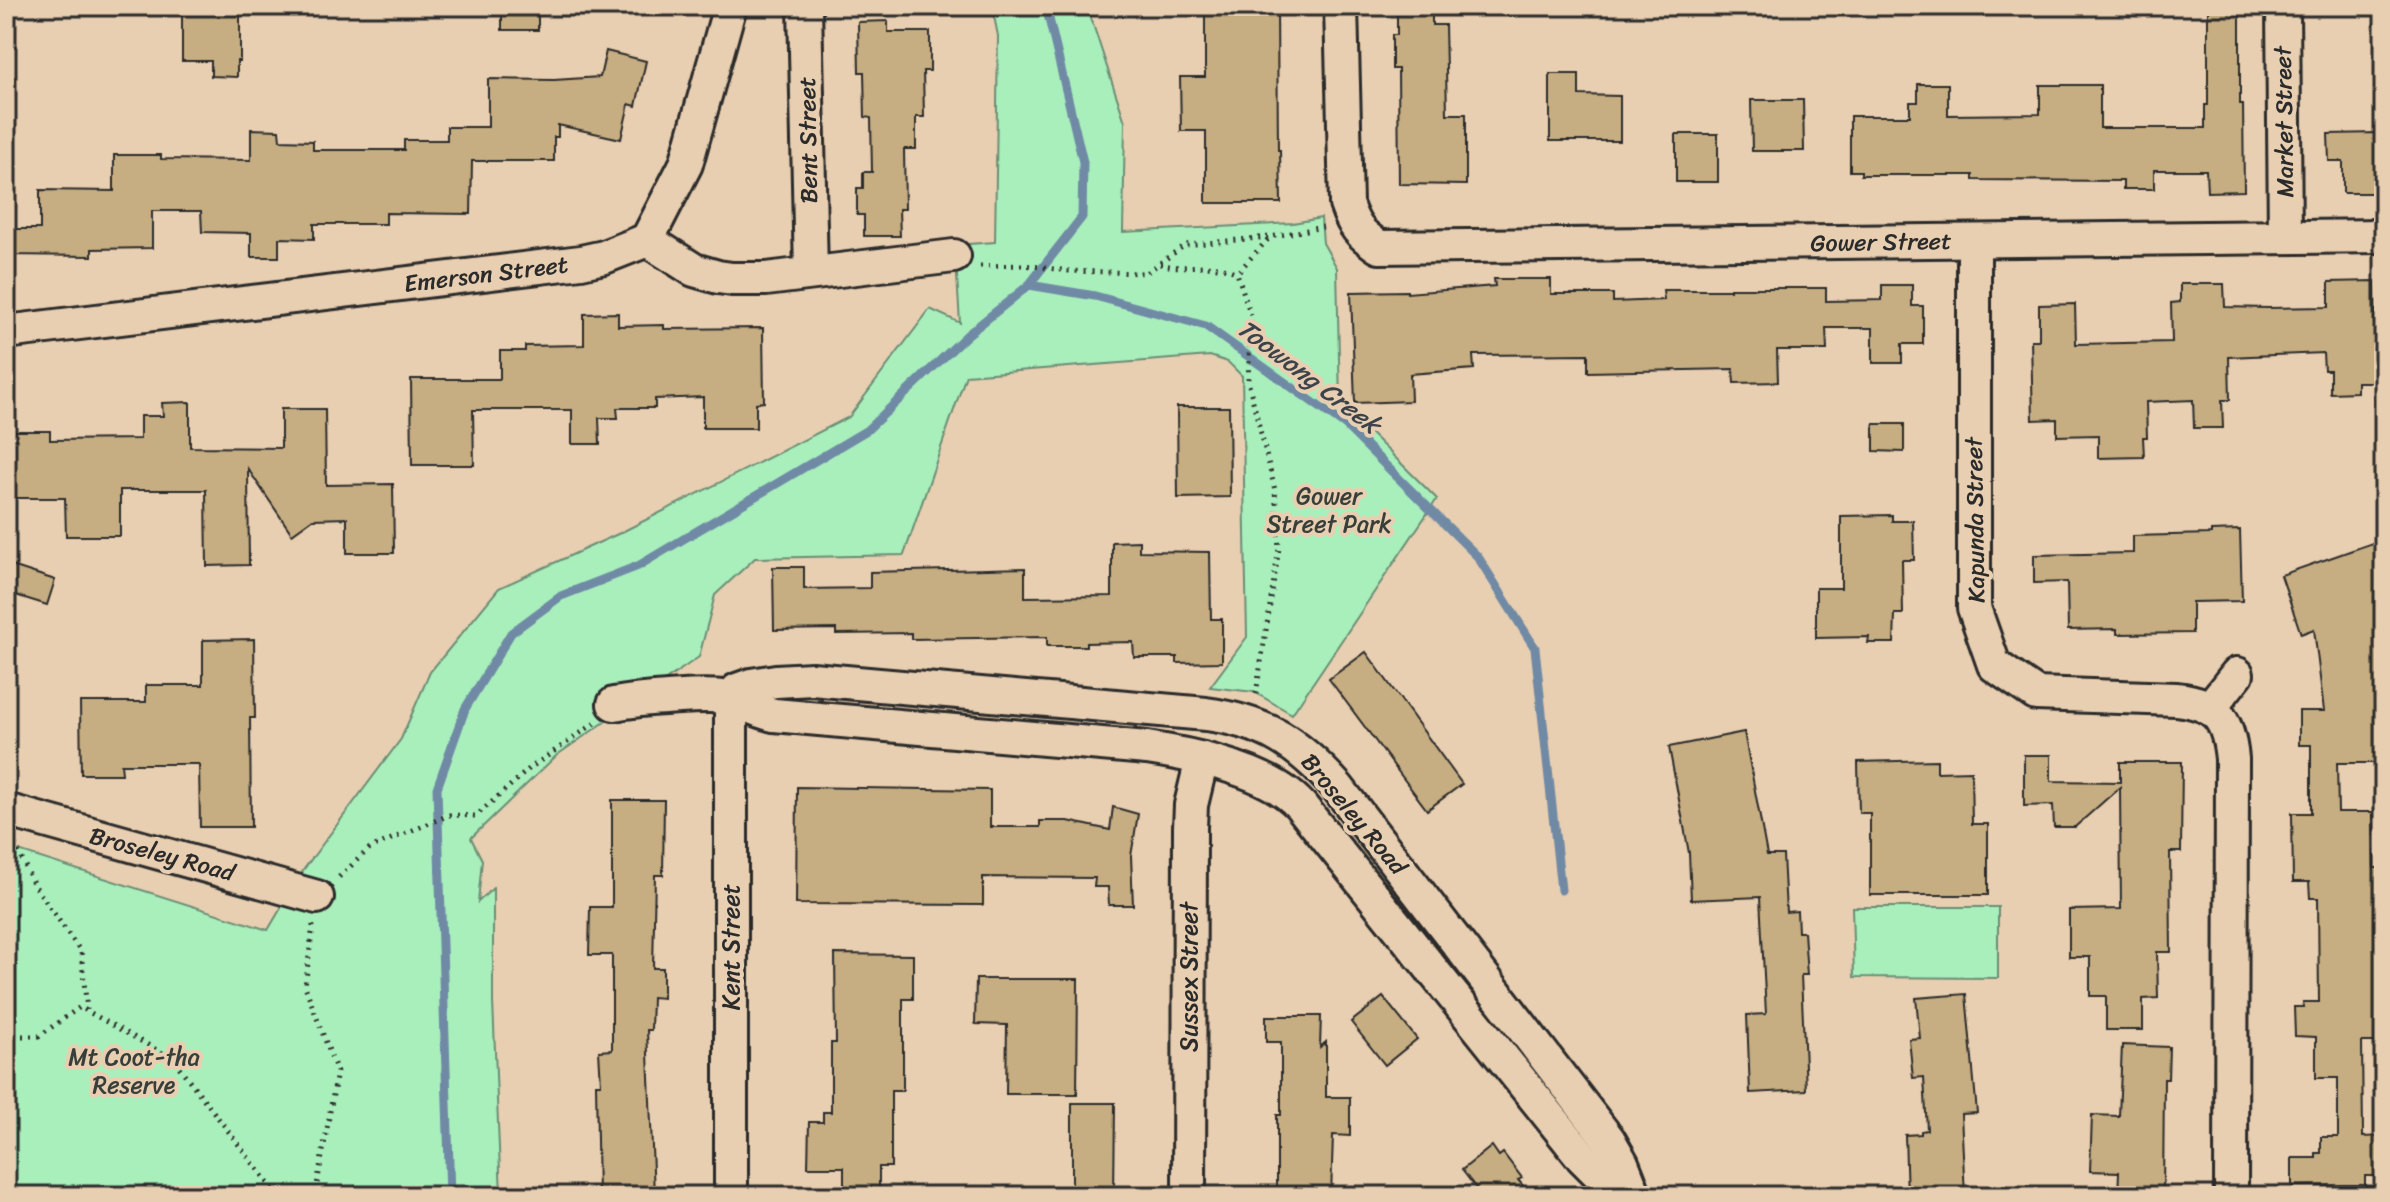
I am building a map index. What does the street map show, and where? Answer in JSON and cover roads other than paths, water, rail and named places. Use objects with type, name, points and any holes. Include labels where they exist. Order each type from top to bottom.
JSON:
[{"type":"street","points":[[730,6],[686,164],[647,240],[694,270],[718,277],[766,279],[954,256]]},
{"type":"street","name":"Bent Street","points":[[805,6],[811,273]]},
{"type":"street","name":"Gower Street","points":[[1341,6],[1346,204],[1354,225],[1379,247],[2384,236]]},
{"type":"street","name":"Market Street","points":[[2283,6],[2285,237]]},
{"type":"street","name":"Emerson Street","points":[[6,332],[581,262],[604,257],[647,240]]},
{"type":"street","name":"Kapunda Street","points":[[1974,241],[1974,608],[1994,665],[2036,694],[2176,699],[2197,702],[2210,708]]},
{"type":"street","points":[[2231,1196],[2232,759],[2226,727],[2210,708],[2237,674]]},
{"type":"street","name":"Broseley Road","points":[[731,698],[741,688],[764,682],[828,680],[1206,714],[1251,723],[1290,742],[1338,788],[1609,1140],[1635,1196]]},
{"type":"street","name":"Broseley Road","points":[[619,703],[647,699],[731,698],[754,710],[774,715],[1147,748],[1202,759],[1261,779],[1292,797],[1583,1158],[1628,1196]]},
{"type":"street","name":"Kent Street","points":[[731,698],[731,1196]]},
{"type":"street","name":"Sussex Street","points":[[1189,1196],[1190,827],[1191,805],[1202,759]]},
{"type":"street","name":"Broseley Road","points":[[9,825],[317,897]]},
{"type":"waterway","points":[[450,1196],[437,788],[465,709],[511,633],[561,596],[638,566],[867,430],[967,335],[1029,285],[1082,217],[1083,162],[1046,6]]},
{"type":"waterway","name":"Toowong Creek","points":[[1029,285],[1095,296],[1206,326],[1345,425],[1478,557],[1535,648],[1561,890]]},
{"type":"park label","name":"Gower Street Park","points":[[1329,510]]},
{"type":"park label","name":"Mt Coot-tha Reserve","points":[[134,1071]]}]
